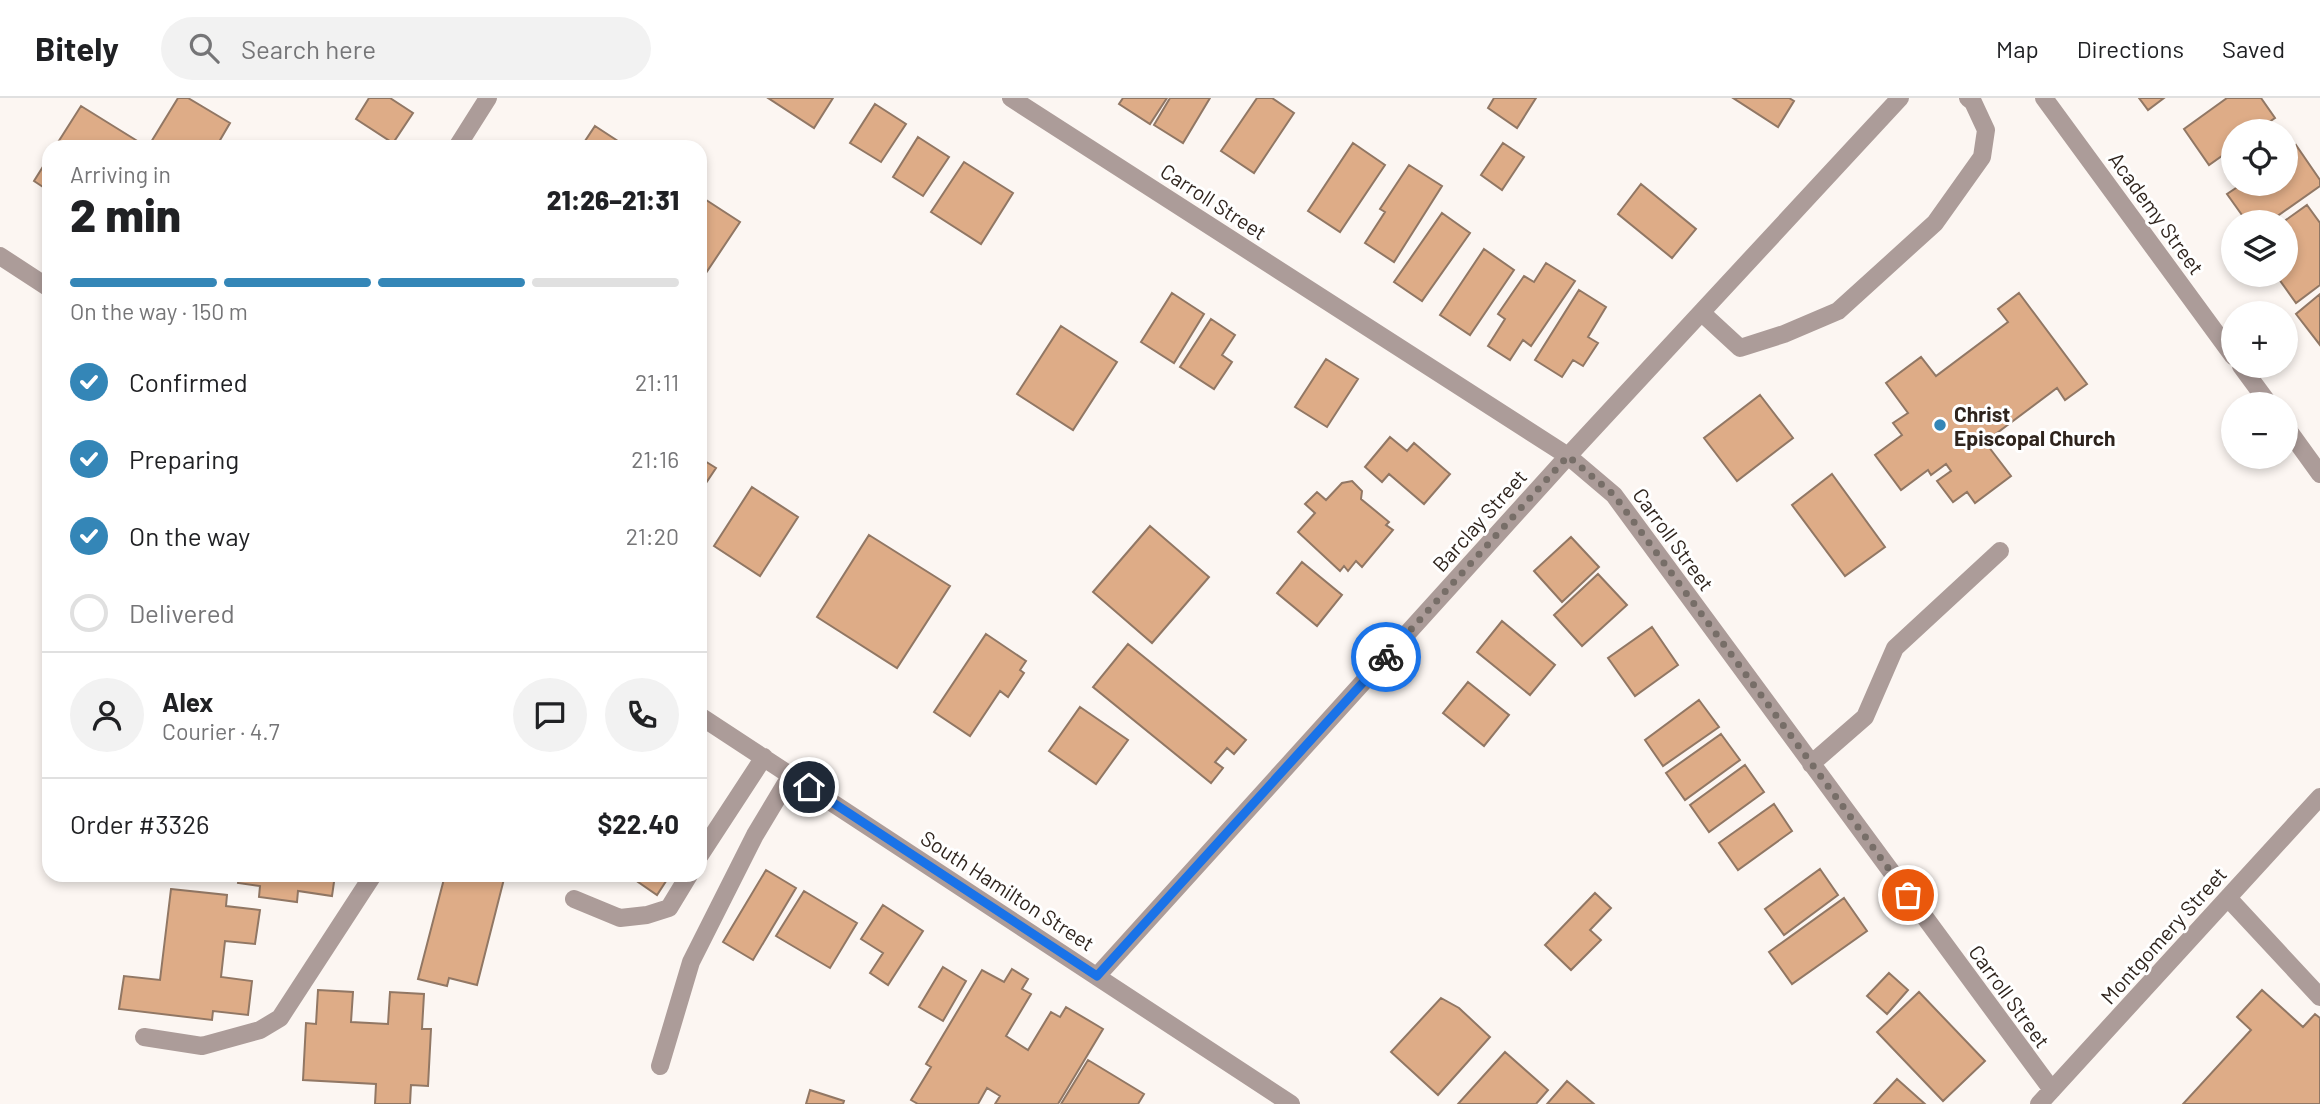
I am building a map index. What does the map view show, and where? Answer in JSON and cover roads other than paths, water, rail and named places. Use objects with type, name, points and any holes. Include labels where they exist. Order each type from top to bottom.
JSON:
[{"type":"street","points":[[461,140],[488,98]]},
{"type":"street","name":"Carroll Street","points":[[1011,98],[1568,456],[1614,495],[2052,1090]]},
{"type":"street","name":"Barclay Street","points":[[1097,976],[1568,456],[1900,98]]},
{"type":"street","points":[[1702,313],[1740,348],[1784,334],[1838,311],[1935,223],[1982,157],[1986,130],[1973,102],[1968,98]]},
{"type":"street","name":"Academy Street","points":[[2044,98],[2221,339]]},
{"type":"street","points":[[0,256],[42,283]]},
{"type":"street","points":[[2298,444],[2320,474]]},
{"type":"street","points":[[1811,764],[1865,718],[1895,648],[2000,551]]},
{"type":"street","name":"South Hamilton Street","points":[[707,720],[1291,1104]]},
{"type":"street","points":[[707,844],[764,757]]},
{"type":"street","points":[[660,1066],[691,962],[755,835],[790,775]]},
{"type":"street","name":"Montgomery Street","points":[[2039,1104],[2320,797]]},
{"type":"street","points":[[144,1037],[202,1046],[260,1030],[280,1018],[368,882]]},
{"type":"street","points":[[575,899],[620,918],[647,915],[669,908],[685,882]]},
{"type":"street","points":[[2228,898],[2320,997]]},
{"type":"place","name":"Christ Episcopal Church","points":[[1940,425]]}]
